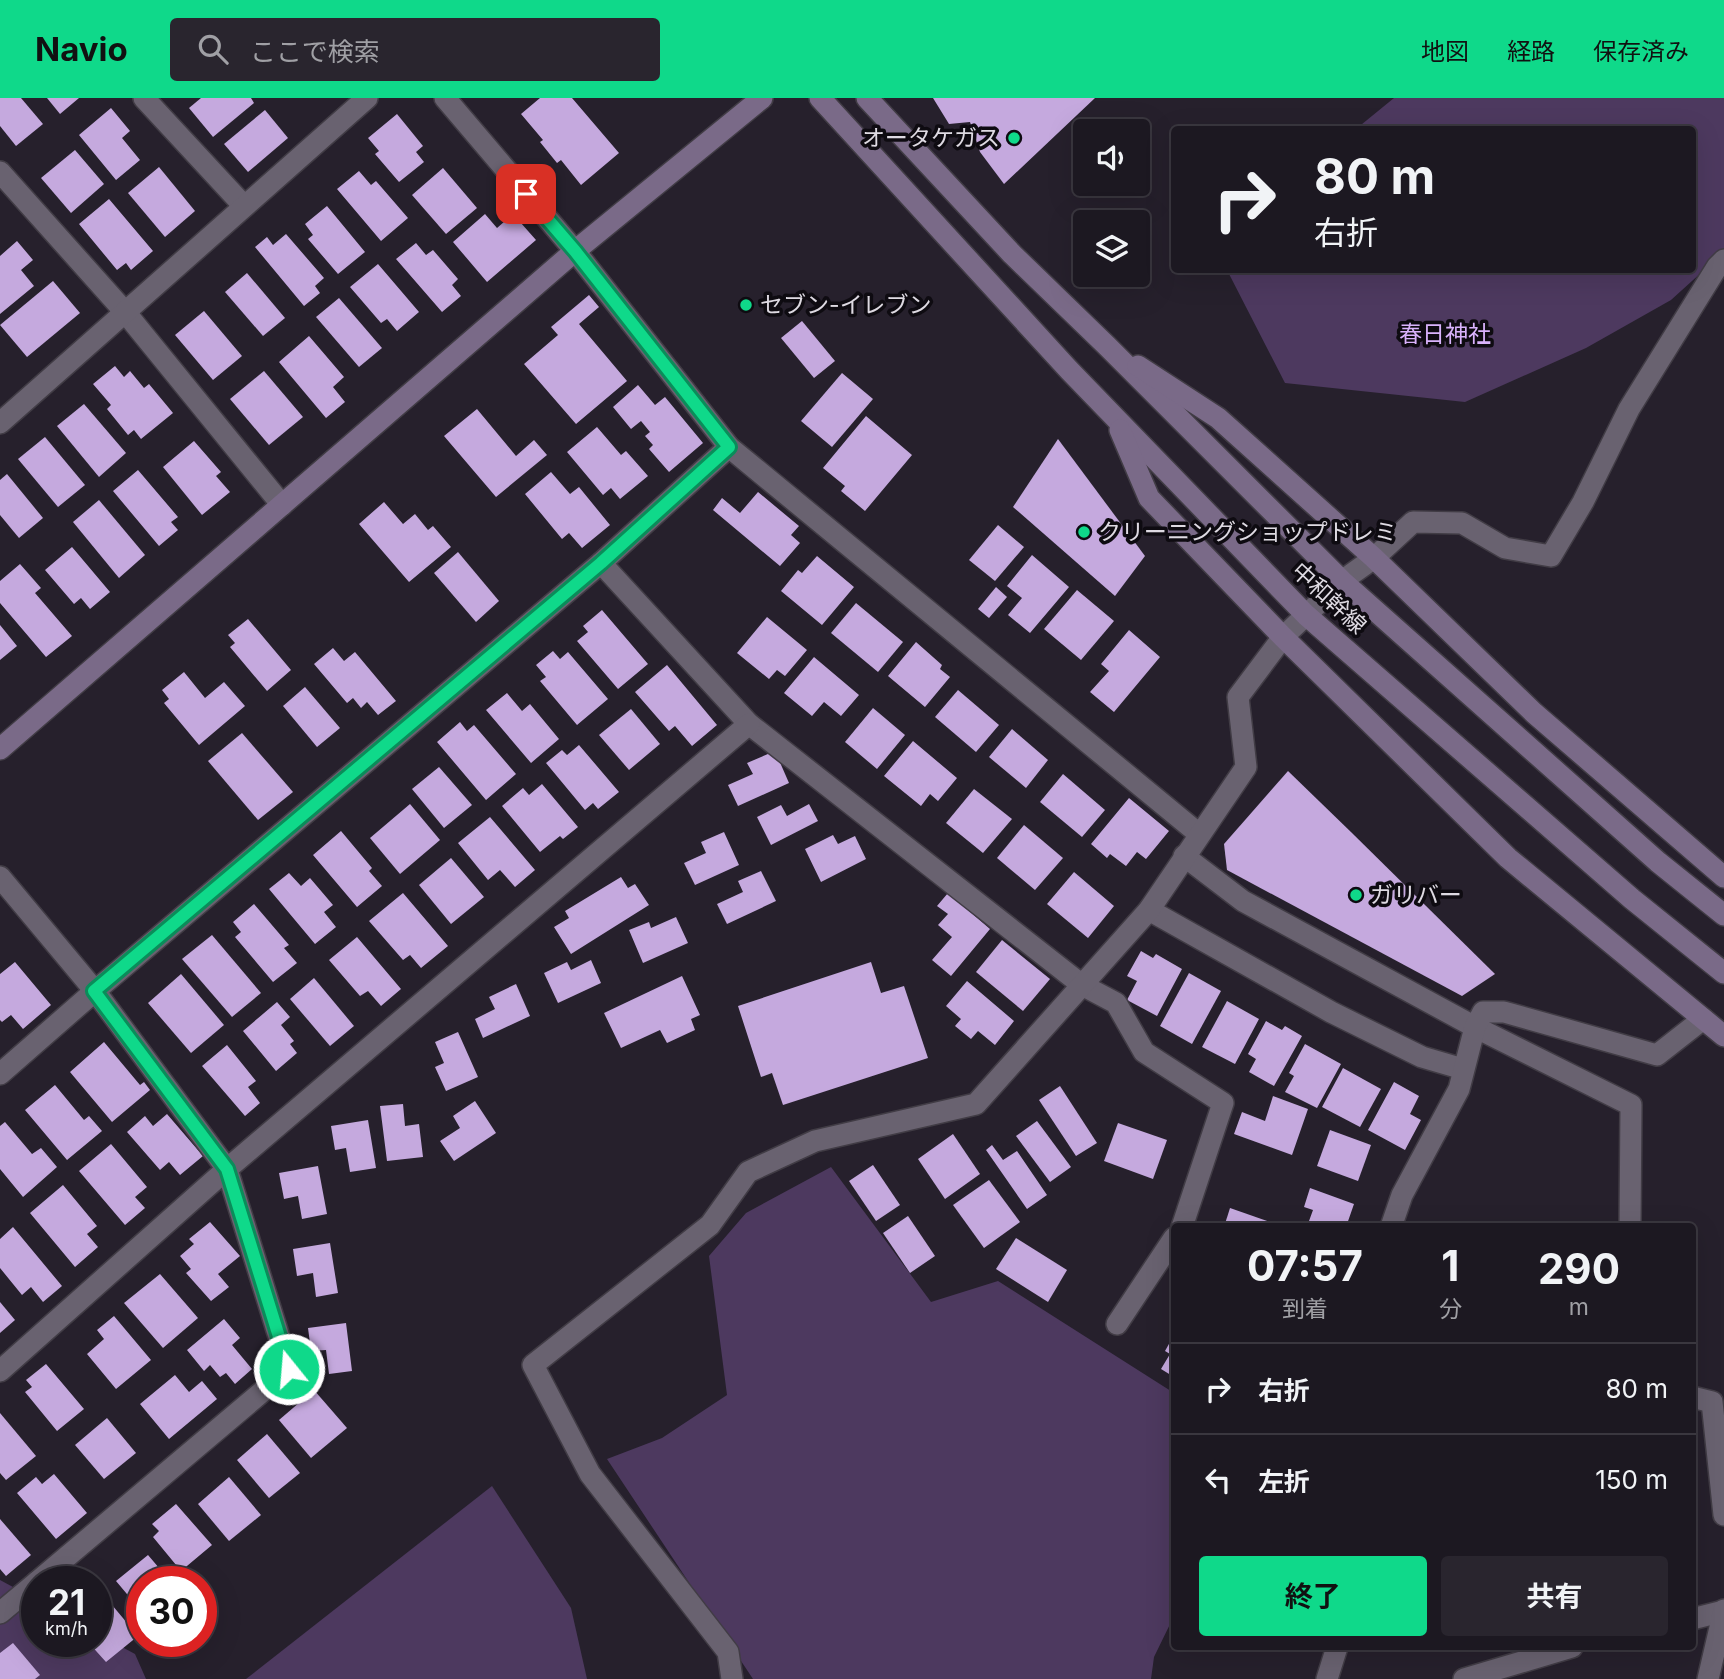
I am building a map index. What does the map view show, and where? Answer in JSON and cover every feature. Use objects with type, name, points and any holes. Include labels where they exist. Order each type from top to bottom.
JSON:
[{"type":"main road","points":[[0,749],[575,251],[762,98]]},
{"type":"main road","name":"中和幹線","points":[[820,98],[1113,416],[1306,615],[1632,899],[1724,973]]},
{"type":"main road","name":"中和幹線","points":[[867,98],[1012,254],[1342,580],[1658,862],[1724,915]]},
{"type":"main road","points":[[1107,346],[1218,418],[1374,558],[1534,713],[1724,877]]},
{"type":"main road","points":[[1113,416],[1149,498],[1283,637],[1508,858],[1724,1036]]},
{"type":"street","points":[[144,98],[244,205]]},
{"type":"street","points":[[0,423],[367,98]]},
{"type":"street","points":[[444,98],[575,251],[729,447],[1199,834]]},
{"type":"street","points":[[0,173],[125,313],[282,505]]},
{"type":"street","points":[[732,1679],[728,1652],[590,1474],[533,1365],[710,1225],[748,1172],[815,1141],[976,1104],[1149,910],[1246,767],[1238,697],[1283,637],[1342,580],[1374,558],[1413,522],[1462,523],[1505,548],[1551,556],[1583,502],[1629,409],[1724,260]]},
{"type":"street","points":[[0,1074],[94,991],[601,563],[729,447]]},
{"type":"street","points":[[601,563],[749,724],[1082,985],[1116,1003],[1144,1052],[1223,1103],[1183,1223]]},
{"type":"street","points":[[0,1371],[227,1169],[749,724]]},
{"type":"street","points":[[1184,856],[1243,901],[1475,1027],[1630,1105],[1630,1223]]},
{"type":"street","points":[[0,877],[94,991],[227,1169],[289,1369],[56,1566]]},
{"type":"street","points":[[1149,910],[1332,1012],[1422,1057],[1463,1069]]},
{"type":"street","points":[[1392,1223],[1402,1195],[1459,1089],[1475,1027],[1483,1012],[1504,1012],[1657,1055],[1703,1019]]},
{"type":"street","points":[[1117,1325],[1171,1243]]},
{"type":"street","points":[[1696,1398],[1712,1402],[1724,1515]]},
{"type":"street","points":[[0,1614],[21,1596]]},
{"type":"street","points":[[1696,1618],[1724,1610],[1708,1679]]},
{"type":"street","points":[[1327,1679],[1336,1650]]},
{"type":"street","points":[[1464,1679],[1562,1650]]},
{"type":"green space","name":"春日神社","points":[[1394,98],[1724,98],[1724,252],[1671,300],[1586,348],[1465,402],[1285,383],[1229,273],[1696,273],[1696,126],[1360,126]]},
{"type":"green space","points":[[831,1167],[931,1302],[998,1281],[1171,1391],[1171,1622],[1154,1657],[1151,1679],[753,1679],[607,1459],[662,1438],[727,1395],[709,1256],[746,1213]]},
{"type":"green space","points":[[492,1486],[571,1608],[587,1679],[246,1679]]},
{"type":"green space","points":[[0,1580],[21,1591],[21,1657],[112,1657],[112,1642],[126,1649],[126,1657],[136,1657],[146,1679],[0,1679]]},
{"type":"building","points":[[0,98],[21,98],[43,124],[16,146],[0,126]]},
{"type":"building","points":[[47,98],[79,98],[60,114]]},
{"type":"building","points":[[201,98],[251,98],[254,103],[213,137],[189,108]]},
{"type":"building","points":[[540,98],[572,98],[619,153],[581,185],[561,160],[557,163],[540,142],[543,140],[521,114]]},
{"type":"building","name":"オータケガス","points":[[933,98],[1095,98],[1004,184],[980,152],[970,122],[949,124]]},
{"type":"building","points":[[111,108],[130,131],[122,138],[140,160],[116,180],[79,135]]},
{"type":"building","points":[[265,110],[288,138],[248,172],[224,144]]},
{"type":"building","points":[[397,114],[423,146],[416,152],[424,162],[399,182],[375,154],[379,151],[368,138]]},
{"type":"building","points":[[75,150],[104,184],[71,213],[41,178]]},
{"type":"building","points":[[159,167],[195,211],[165,237],[128,193]]},
{"type":"building","points":[[443,168],[477,208],[446,234],[412,195]]},
{"type":"building","points":[[359,171],[371,185],[376,181],[408,218],[381,241],[337,189]]},
{"type":"building","points":[[109,199],[153,251],[131,270],[126,263],[117,270],[79,224]]},
{"type":"building","points":[[327,206],[365,252],[338,274],[308,239],[313,235],[305,224]]},
{"type":"building","points":[[485,214],[497,228],[513,214],[536,240],[487,282],[453,242]]},
{"type":"building","points":[[286,234],[324,278],[315,286],[320,293],[304,306],[255,247],[267,237],[273,245]]},
{"type":"building","points":[[17,241],[33,260],[21,270],[34,286],[0,314],[0,256]]},
{"type":"building","points":[[416,243],[426,255],[433,250],[458,279],[452,285],[461,296],[442,312],[396,259]]},
{"type":"building","points":[[378,264],[419,312],[397,331],[387,319],[381,323],[350,287]]},
{"type":"building","points":[[247,273],[285,318],[263,336],[225,292]]},
{"type":"building","points":[[53,281],[80,313],[27,357],[0,325]]},
{"type":"building","points":[[589,295],[599,307],[579,324],[627,381],[576,424],[524,364],[558,335],[551,327]]},
{"type":"building","points":[[339,298],[382,348],[359,367],[316,317]]},
{"type":"building","points":[[204,311],[242,356],[213,380],[175,335]]},
{"type":"building","points":[[802,321],[835,361],[814,378],[781,338]]},
{"type":"building","points":[[309,336],[344,377],[333,387],[345,402],[326,418],[279,362]]},
{"type":"building","points":[[115,366],[124,377],[130,371],[144,388],[149,384],[173,413],[141,439],[134,430],[128,435],[107,409],[111,405],[93,384]]},
{"type":"building","points":[[264,371],[303,417],[269,445],[230,399]]},
{"type":"building","points":[[842,373],[873,399],[832,447],[801,421]]},
{"type":"building","points":[[638,385],[655,405],[665,397],[703,443],[669,472],[649,449],[653,445],[645,436],[650,432],[641,421],[631,429],[613,407]]},
{"type":"building","points":[[84,404],[126,453],[99,477],[57,426]]},
{"type":"building","points":[[477,409],[516,456],[534,440],[547,455],[496,497],[444,436]]},
{"type":"building","points":[[866,416],[912,455],[865,511],[841,491],[845,486],[823,468]]},
{"type":"building","points":[[597,427],[621,455],[626,451],[648,476],[620,499],[611,488],[603,495],[567,452]]},
{"type":"building","points":[[45,437],[85,485],[58,507],[18,459]]},
{"type":"building","name":"クリーニングショップドレミ","points":[[1058,439],[1145,556],[1115,596],[1013,507]]},
{"type":"building","points":[[194,441],[221,472],[216,476],[230,492],[202,515],[163,467]]},
{"type":"building","points":[[138,470],[178,517],[171,522],[178,530],[159,546],[113,491]]},
{"type":"building","points":[[551,472],[570,494],[579,487],[610,525],[582,548],[569,533],[562,539],[525,494]]},
{"type":"building","points":[[7,474],[43,518],[19,538],[0,515],[0,480]]},
{"type":"building","points":[[758,492],[799,526],[791,535],[800,543],[780,566],[713,510],[722,498],[740,513]]},
{"type":"building","points":[[99,500],[145,555],[119,578],[73,522]]},
{"type":"building","points":[[384,502],[403,524],[415,514],[428,530],[433,526],[451,547],[409,582],[359,524]]},
{"type":"building","points":[[998,525],[1024,547],[995,581],[969,560]]},
{"type":"building","points":[[72,547],[110,592],[90,609],[81,598],[74,604],[45,570]]},
{"type":"building","points":[[458,552],[499,601],[476,622],[434,573]]},
{"type":"building","points":[[1032,555],[1069,587],[1030,633],[1008,615],[1022,598],[1007,586]]},
{"type":"building","points":[[817,556],[854,587],[822,625],[781,591],[798,570],[802,573]]},
{"type":"building","points":[[20,564],[41,588],[35,593],[72,636],[46,657],[0,603],[0,581]]},
{"type":"building","points":[[996,587],[1007,597],[989,618],[978,609]]},
{"type":"building","points":[[1077,590],[1114,621],[1081,660],[1044,629]]},
{"type":"building","points":[[856,603],[903,642],[878,672],[831,633]]},
{"type":"building","points":[[602,610],[648,664],[618,689],[577,641],[588,632],[583,626]]},
{"type":"building","points":[[767,617],[807,650],[785,676],[777,670],[769,679],[737,653]]},
{"type":"building","points":[[248,619],[291,670],[267,691],[230,647],[235,643],[228,635]]},
{"type":"building","points":[[0,625],[17,646],[0,660]]},
{"type":"building","points":[[1129,630],[1160,657],[1114,712],[1090,692],[1109,671],[1101,664]]},
{"type":"building","points":[[916,642],[942,665],[940,669],[950,677],[925,707],[888,676]]},
{"type":"building","points":[[333,648],[344,661],[355,652],[396,701],[378,715],[367,702],[361,708],[353,698],[347,703],[314,664]]},
{"type":"building","points":[[553,651],[560,659],[568,652],[608,699],[577,725],[540,681],[546,677],[536,665]]},
{"type":"building","points":[[814,657],[859,695],[841,716],[824,702],[812,716],[784,693]]},
{"type":"building","points":[[667,665],[717,725],[692,746],[675,726],[669,731],[635,692]]},
{"type":"building","points":[[184,672],[205,698],[224,682],[245,706],[199,745],[164,703],[169,699],[162,690]]},
{"type":"building","points":[[305,687],[340,728],[317,747],[283,706]]},
{"type":"building","points":[[958,690],[999,725],[976,752],[935,717]]},
{"type":"building","points":[[507,693],[522,711],[530,704],[559,739],[531,763],[486,710]]},
{"type":"building","points":[[873,708],[905,735],[877,769],[845,742]]},
{"type":"building","points":[[631,709],[660,744],[629,770],[599,735]]},
{"type":"building","points":[[460,722],[467,731],[474,725],[516,774],[486,800],[437,742]]},
{"type":"building","points":[[1012,729],[1048,760],[1026,788],[989,757]]},
{"type":"building","points":[[242,733],[293,792],[258,820],[208,761]]},
{"type":"building","points":[[913,741],[957,778],[938,801],[930,794],[921,806],[884,776]]},
{"type":"building","points":[[579,745],[619,792],[598,809],[593,803],[585,810],[546,763],[562,750],[567,755]]},
{"type":"building","points":[[775,751],[789,783],[738,806],[728,785],[753,774],[747,763]]},
{"type":"building","points":[[439,767],[472,805],[444,828],[412,789]]},
{"type":"building","points":[[1288,771],[1495,974],[1462,996],[1227,870],[1224,844]]},
{"type":"building","points":[[1063,774],[1105,810],[1082,837],[1040,802]]},
{"type":"building","points":[[542,784],[578,827],[563,839],[560,836],[540,852],[502,806],[523,788],[529,795]]},
{"type":"building","points":[[974,789],[1012,819],[983,853],[946,823]]},
{"type":"building","points":[[1129,798],[1169,831],[1146,859],[1137,852],[1126,866],[1110,854],[1107,858],[1091,844]]},
{"type":"building","points":[[410,804],[440,840],[400,874],[370,838]]},
{"type":"building","points":[[809,804],[818,821],[771,845],[757,817],[781,805],[787,816]]},
{"type":"building","points":[[490,817],[535,870],[515,887],[500,870],[488,880],[458,843]]},
{"type":"building","points":[[1024,825],[1063,858],[1035,890],[997,858]]},
{"type":"building","points":[[341,831],[372,868],[369,871],[382,886],[357,907],[313,855]]},
{"type":"building","points":[[724,832],[739,865],[695,885],[684,863],[706,853],[701,842]]},
{"type":"building","points":[[833,835],[838,844],[855,836],[866,859],[821,882],[805,849]]},
{"type":"building","points":[[451,858],[484,897],[451,924],[419,885]]},
{"type":"building","points":[[761,871],[776,901],[727,924],[717,904],[743,892],[738,881]]},
{"type":"building","points":[[1074,872],[1114,906],[1088,938],[1047,904]]},
{"type":"building","points":[[289,873],[301,886],[310,878],[333,905],[324,912],[336,927],[315,944],[269,889]]},
{"type":"building","points":[[621,877],[628,888],[635,884],[649,905],[571,954],[554,927],[569,918],[565,911]]},
{"type":"building","points":[[403,893],[448,946],[421,968],[410,955],[403,960],[369,921]]},
{"type":"building","points":[[948,893],[990,929],[951,976],[932,960],[952,937],[938,925],[948,914],[937,906]]},
{"type":"building","points":[[254,904],[289,945],[284,948],[297,963],[273,982],[235,937],[241,932],[233,922]]},
{"type":"building","points":[[676,917],[688,943],[643,963],[629,930],[649,922],[651,928]]},
{"type":"building","points":[[212,935],[261,993],[232,1017],[182,959]]},
{"type":"building","points":[[357,937],[401,989],[381,1006],[368,991],[360,996],[329,960]]},
{"type":"building","points":[[1002,940],[1050,979],[1023,1011],[976,972]]},
{"type":"building","points":[[1141,951],[1153,958],[1156,954],[1182,969],[1157,1016],[1127,1000],[1137,981],[1127,976]]},
{"type":"building","points":[[591,960],[601,983],[558,1003],[544,973],[567,962],[571,970]]},
{"type":"building","points":[[15,962],[51,1005],[23,1029],[11,1015],[2,1022],[0,1020],[0,974]]},
{"type":"building","points":[[871,962],[881,993],[904,986],[928,1058],[783,1105],[772,1073],[761,1077],[738,1006]]},
{"type":"building","points":[[1189,973],[1221,991],[1192,1044],[1160,1026]]},
{"type":"building","points":[[181,974],[224,1025],[191,1053],[148,1003]]},
{"type":"building","points":[[682,976],[700,1015],[691,1019],[695,1030],[667,1043],[660,1030],[621,1048],[604,1013]]},
{"type":"building","points":[[314,978],[354,1026],[330,1046],[290,999]]},
{"type":"building","points":[[967,981],[1014,1021],[995,1045],[978,1031],[971,1039],[955,1026],[961,1019],[946,1006]]},
{"type":"building","points":[[516,984],[530,1016],[483,1038],[475,1019],[495,1009],[489,997]]},
{"type":"building","points":[[1227,1001],[1259,1019],[1235,1064],[1202,1047]]},
{"type":"building","points":[[277,1002],[290,1017],[281,1025],[294,1041],[290,1044],[297,1053],[276,1071],[243,1031]]},
{"type":"building","points":[[1266,1021],[1282,1030],[1285,1026],[1302,1036],[1274,1086],[1249,1072],[1256,1059],[1248,1054]]},
{"type":"building","points":[[458,1032],[478,1077],[446,1091],[435,1067],[444,1063],[435,1042]]},
{"type":"building","points":[[104,1042],[140,1085],[144,1082],[150,1090],[112,1122],[70,1072]]},
{"type":"building","points":[[1305,1044],[1341,1064],[1317,1108],[1285,1092],[1294,1076],[1289,1073]]},
{"type":"building","points":[[227,1045],[256,1081],[248,1087],[260,1103],[245,1116],[202,1066]]},
{"type":"building","points":[[1343,1068],[1381,1089],[1360,1127],[1322,1107]]},
{"type":"building","points":[[1394,1082],[1419,1096],[1410,1114],[1421,1120],[1405,1150],[1368,1130]]},
{"type":"building","points":[[55,1085],[84,1120],[89,1116],[102,1131],[67,1160],[25,1110]]},
{"type":"building","points":[[1060,1086],[1097,1143],[1076,1156],[1039,1100]]},
{"type":"building","points":[[1273,1096],[1308,1109],[1292,1155],[1234,1134],[1242,1112],[1265,1121]]},
{"type":"building","points":[[475,1101],[496,1133],[454,1161],[440,1141],[460,1128],[453,1116]]},
{"type":"building","points":[[403,1104],[405,1126],[419,1124],[423,1157],[387,1161],[380,1106]]},
{"type":"building","points":[[167,1114],[203,1156],[180,1175],[169,1162],[160,1170],[127,1132],[145,1116],[153,1126]]},
{"type":"building","points":[[368,1120],[376,1168],[350,1172],[346,1148],[335,1150],[331,1126]]},
{"type":"building","points":[[1037,1121],[1071,1167],[1050,1182],[1016,1136]]},
{"type":"building","points":[[5,1122],[32,1154],[41,1148],[57,1167],[23,1197],[0,1169],[0,1126]]},
{"type":"building","points":[[1118,1123],[1167,1140],[1153,1179],[1104,1161]]},
{"type":"building","points":[[1330,1130],[1371,1145],[1358,1181],[1317,1166]]},
{"type":"building","points":[[953,1134],[980,1174],[945,1199],[918,1159]]},
{"type":"building","points":[[111,1144],[147,1187],[135,1197],[145,1208],[125,1225],[79,1171]]},
{"type":"building","points":[[992,1145],[1003,1160],[1017,1151],[1047,1195],[1027,1209],[986,1150]]},
{"type":"building","points":[[873,1165],[900,1205],[876,1221],[849,1181]]},
{"type":"building","points":[[318,1166],[327,1214],[302,1219],[298,1196],[284,1199],[279,1173]]},
{"type":"building","points":[[989,1180],[1020,1222],[984,1248],[953,1205]]},
{"type":"building","points":[[63,1185],[97,1226],[87,1234],[98,1247],[75,1267],[30,1213]]},
{"type":"building","points":[[1310,1188],[1354,1204],[1347,1223],[1314,1223],[1309,1221],[1313,1210],[1304,1207]]},
{"type":"building","points":[[1230,1208],[1270,1222],[1270,1223],[1225,1223]]},
{"type":"building","points":[[908,1216],[935,1256],[910,1273],[883,1233]]},
{"type":"building","points":[[210,1222],[240,1256],[218,1274],[229,1287],[211,1301],[186,1273],[191,1269],[180,1256],[194,1244],[189,1239]]},
{"type":"building","points":[[13,1227],[62,1286],[43,1302],[31,1287],[22,1295],[0,1268],[0,1239]]},
{"type":"building","points":[[1016,1238],[1067,1270],[1048,1302],[996,1269]]},
{"type":"building","points":[[330,1243],[338,1293],[316,1297],[313,1273],[297,1276],[293,1249]]},
{"type":"building","points":[[160,1274],[198,1318],[163,1348],[124,1303]]},
{"type":"building","points":[[0,1302],[15,1320],[0,1333]]},
{"type":"building","points":[[114,1316],[151,1360],[116,1389],[87,1354],[104,1339],[97,1330]]},
{"type":"building","points":[[224,1319],[240,1338],[232,1345],[252,1369],[235,1384],[226,1373],[220,1377],[210,1365],[204,1371],[187,1350]]},
{"type":"building","points":[[346,1323],[352,1371],[329,1374],[326,1350],[311,1351],[308,1328]]},
{"type":"building","points":[[1171,1340],[1171,1375],[1161,1369],[1170,1354],[1165,1351]]},
{"type":"building","points":[[46,1364],[84,1409],[57,1431],[25,1392],[32,1387],[26,1380]]},
{"type":"building","points":[[175,1375],[189,1392],[202,1381],[217,1399],[169,1439],[140,1404]]},
{"type":"building","points":[[314,1390],[347,1428],[311,1458],[279,1420]]},
{"type":"building","points":[[0,1413],[36,1456],[6,1480],[0,1473]]},
{"type":"building","points":[[107,1418],[136,1453],[104,1479],[75,1445]]},
{"type":"building","points":[[267,1434],[300,1473],[269,1498],[237,1460]]},
{"type":"building","points":[[54,1474],[87,1513],[56,1539],[17,1493],[36,1477],[42,1484]]},
{"type":"building","points":[[229,1477],[261,1515],[229,1541],[198,1504]]},
{"type":"building","points":[[176,1504],[212,1545],[187,1566],[177,1566],[153,1537],[159,1531],[152,1524]]},
{"type":"building","points":[[0,1519],[31,1555],[6,1576],[0,1569]]},
{"type":"building","points":[[148,1555],[157,1566],[134,1566]]},
{"type":"building","points":[[126,1573],[126,1593],[116,1581]]},
{"type":"building","points":[[112,1605],[126,1622],[126,1646],[106,1662],[102,1657],[112,1657]]},
{"type":"building","points":[[13,1643],[21,1652],[21,1657],[25,1657],[40,1675],[35,1679],[0,1679],[0,1653]]},
{"type":"place","name":"オータケガス","points":[[1014,138]]},
{"type":"place","name":"セブン-イレブン","points":[[746,305]]},
{"type":"place","name":"クリーニングショップドレミ","points":[[1084,532]]},
{"type":"place","name":"ガリバー","points":[[1356,895]]},
{"type":"route","points":[[289,1369],[227,1169],[94,991],[601,563],[729,447],[575,251],[526,194]]}]
